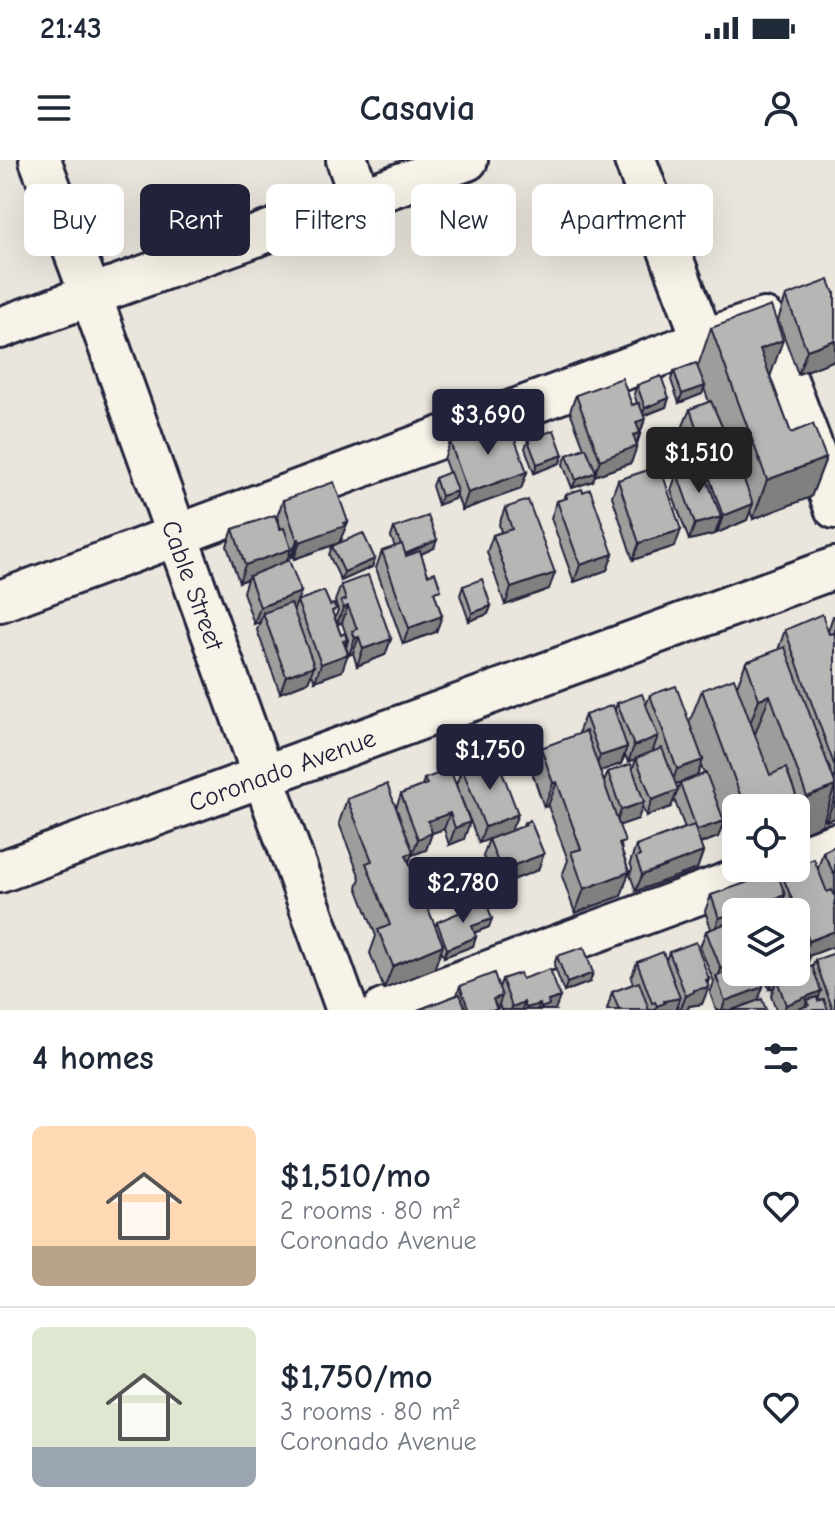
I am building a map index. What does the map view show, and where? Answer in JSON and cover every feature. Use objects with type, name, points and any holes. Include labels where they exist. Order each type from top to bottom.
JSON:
[{"type":"street","name":"Cable Street","points":[[40,160],[347,1010]]},
{"type":"street","points":[[347,160],[355,184]]},
{"type":"street","points":[[395,187],[467,160]]},
{"type":"street","points":[[635,160],[703,340]]},
{"type":"street","points":[[0,328],[266,234]]},
{"type":"street","points":[[0,601],[764,319],[835,508]]},
{"type":"street","name":"Coronado Avenue","points":[[0,872],[835,568]]},
{"type":"street","points":[[810,853],[835,844]]},
{"type":"street","points":[[383,1010],[731,882]]},
{"type":"building","points":[[829,280],[835,293],[835,340],[807,350],[786,296]]},
{"type":"building","points":[[771,306],[783,340],[760,349],[791,433],[813,424],[826,458],[767,480],[711,328]]},
{"type":"building","points":[[696,363],[705,386],[682,394],[674,371]]},
{"type":"building","points":[[661,376],[669,398],[645,408],[637,385]]},
{"type":"building","points":[[622,378],[632,405],[639,403],[645,419],[636,422],[640,433],[633,435],[637,446],[600,460],[576,395]]},
{"type":"building","points":[[711,401],[725,439],[703,447],[690,409]]},
{"type":"building","points":[[508,421],[527,472],[468,493],[450,442]]},
{"type":"building","points":[[554,430],[563,455],[537,464],[528,440]]},
{"type":"building","points":[[586,448],[596,472],[576,480],[567,455]]},
{"type":"building","points":[[734,454],[753,504],[723,516],[705,465]]},
{"type":"building","points":[[701,464],[721,517],[695,524],[677,473]]},
{"type":"building","points":[[660,466],[681,530],[639,543],[618,480]]},
{"type":"building","points":[[450,472],[457,491],[441,496],[435,478]]},
{"type":"building","points":[[334,482],[348,522],[344,523],[345,526],[300,542],[283,500]]},
{"type":"building","points":[[582,489],[583,492],[590,489],[613,554],[580,565],[557,501],[567,498],[566,494]]},
{"type":"building","points":[[528,500],[555,573],[511,588],[493,535],[512,529],[505,508]]},
{"type":"building","points":[[275,515],[280,529],[284,528],[291,549],[245,565],[233,529]]},
{"type":"building","points":[[428,516],[437,540],[405,554],[394,528]]},
{"type":"building","points":[[363,533],[375,559],[344,572],[332,546]]},
{"type":"building","points":[[402,544],[406,556],[420,551],[428,575],[435,572],[441,590],[434,592],[442,616],[409,628],[382,551]]},
{"type":"building","points":[[289,560],[301,592],[260,607],[249,576]]},
{"type":"building","points":[[368,575],[391,639],[363,649],[359,637],[355,638],[352,631],[357,629],[348,606],[343,608],[341,601],[346,600],[341,585]]},
{"type":"building","points":[[482,579],[491,606],[472,613],[463,586]]},
{"type":"building","points":[[324,591],[330,605],[334,604],[336,609],[332,611],[341,635],[345,633],[347,640],[343,641],[348,654],[321,664],[297,601]]},
{"type":"building","points":[[291,603],[314,666],[286,676],[263,613]]},
{"type":"building","points":[[822,614],[829,634],[834,633],[835,636],[835,767],[785,630]]},
{"type":"building","points":[[785,647],[835,786],[810,796],[806,794],[770,695],[759,699],[746,662]]},
{"type":"building","points":[[734,678],[770,775],[786,768],[795,794],[740,794],[702,690]]},
{"type":"building","points":[[676,686],[703,760],[677,769],[650,695]]},
{"type":"building","points":[[642,694],[658,736],[634,746],[617,703]]},
{"type":"building","points":[[613,705],[627,747],[600,756],[585,715]]},
{"type":"building","points":[[586,731],[625,842],[619,844],[629,872],[584,889],[571,852],[581,849],[541,748]]},
{"type":"building","points":[[662,748],[678,790],[652,800],[636,758]]},
{"type":"building","points":[[497,758],[518,814],[485,827],[462,768]]},
{"type":"building","points":[[631,764],[644,802],[621,810],[608,772]]},
{"type":"building","points":[[450,769],[470,822],[455,828],[450,813],[428,821],[432,833],[418,839],[401,794],[427,784],[424,779]]},
{"type":"building","points":[[706,773],[722,822],[697,830],[680,783]]},
{"type":"building","points":[[387,784],[413,852],[406,855],[443,945],[393,966],[378,930],[390,925],[366,863],[372,861],[347,799]]},
{"type":"building","points":[[530,820],[544,854],[501,870],[489,839],[526,825],[524,823]]},
{"type":"building","points":[[694,825],[703,852],[642,875],[636,858],[640,856],[636,846]]},
{"type":"building","points":[[835,846],[835,876],[823,852]]},
{"type":"building","points":[[814,859],[827,892],[832,890],[835,897],[835,931],[810,941],[810,898],[791,898],[785,882],[810,882],[810,861]]},
{"type":"building","points":[[748,882],[780,882],[785,895],[776,898],[722,898],[722,917],[719,918],[711,895]]},
{"type":"building","points":[[486,901],[492,919],[472,926],[476,937],[447,949],[437,922]]},
{"type":"building","points":[[722,925],[722,969],[721,969],[706,931]]},
{"type":"building","points":[[696,942],[709,987],[694,990],[686,996],[669,952]]},
{"type":"building","points":[[584,947],[593,973],[567,983],[557,956]]},
{"type":"building","points":[[663,952],[680,998],[664,1001],[657,1006],[655,1002],[652,1003],[637,962]]},
{"type":"building","points":[[835,953],[835,1010],[833,1010],[815,960]]},
{"type":"building","points":[[810,967],[821,991],[786,1005],[779,986],[810,986]]},
{"type":"building","points":[[550,969],[560,997],[548,1001],[549,1005],[541,1008],[540,1004],[526,1008],[524,1002],[512,1007],[502,979],[520,973],[522,979]]},
{"type":"building","points":[[494,973],[502,996],[493,999],[497,1010],[469,1010],[460,986]]},
{"type":"building","points":[[722,974],[722,986],[763,987],[725,1001],[716,976]]},
{"type":"building","points":[[639,982],[649,1010],[619,1010],[612,992]]},
{"type":"building","points":[[460,994],[466,1010],[418,1010]]},
{"type":"building","points":[[817,997],[818,1001],[824,999],[828,1010],[796,1010],[809,1005],[807,1000]]},
{"type":"building","points":[[762,999],[766,1010],[732,1010]]}]
